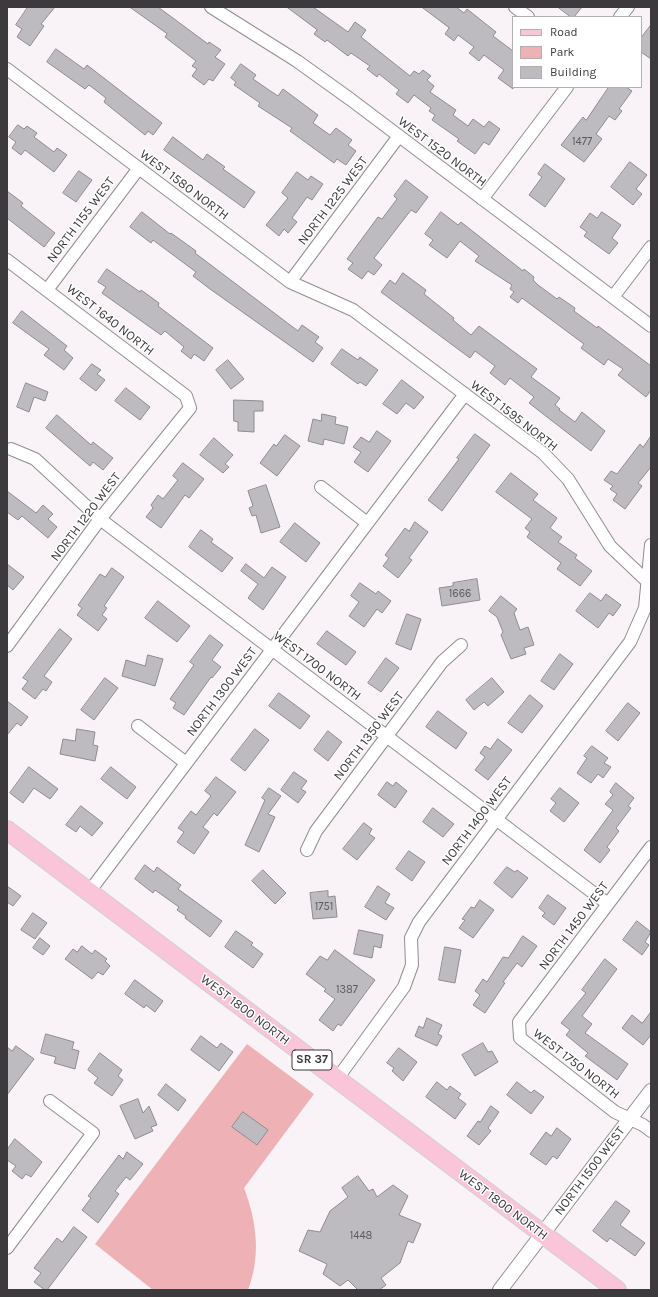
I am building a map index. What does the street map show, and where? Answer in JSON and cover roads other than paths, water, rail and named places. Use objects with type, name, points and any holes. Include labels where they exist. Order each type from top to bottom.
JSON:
[{"type":"main road","name":"WEST 1800 NORTH","points":[[7,830],[617,1290]]},
{"type":"street","name":"WEST 1520 NORTH","points":[[211,7],[297,61],[651,326]]},
{"type":"street","points":[[515,7],[527,16]]},
{"type":"street","points":[[621,16],[628,7]]},
{"type":"street","name":"WEST 1580 NORTH","points":[[7,69],[290,282],[353,310]]},
{"type":"street","points":[[482,199],[566,88]]},
{"type":"street","name":"NORTH 1225 WEST","points":[[290,282],[399,136]]},
{"type":"street","name":"NORTH 1155 WEST","points":[[47,290],[139,168]]},
{"type":"street","points":[[613,297],[651,247]]},
{"type":"street","name":"WEST 1640 NORTH","points":[[7,260],[186,396],[190,408]]},
{"type":"street","name":"WEST 1595 NORTH","points":[[353,310],[543,453],[568,479],[610,546],[650,584]]},
{"type":"street","name":"NORTH 1300 WEST","points":[[89,892],[465,394]]},
{"type":"street","name":"NORTH 1220 WEST","points":[[9,638],[100,519],[190,408]]},
{"type":"street","name":"WEST 1700 NORTH","points":[[11,449],[35,459],[100,519],[608,904]]},
{"type":"street","points":[[321,487],[367,523]]},
{"type":"street","name":"NORTH 1400 WEST","points":[[337,1079],[404,987],[412,965],[411,938],[419,922],[630,642],[645,608],[650,584],[651,545]]},
{"type":"street","name":"NORTH 1350 WEST","points":[[307,850],[316,830],[442,662],[461,646]]},
{"type":"street","points":[[138,726],[186,763]]},
{"type":"street","name":"NORTH 1450 WEST","points":[[519,1022],[651,847]]},
{"type":"street","name":"WEST 1750 NORTH","points":[[519,1022],[520,1038],[615,1112],[651,1131]]},
{"type":"street","name":"NORTH 1500 WEST","points":[[500,1290],[651,1091]]},
{"type":"street","points":[[7,1248],[93,1132],[50,1101]]}]
